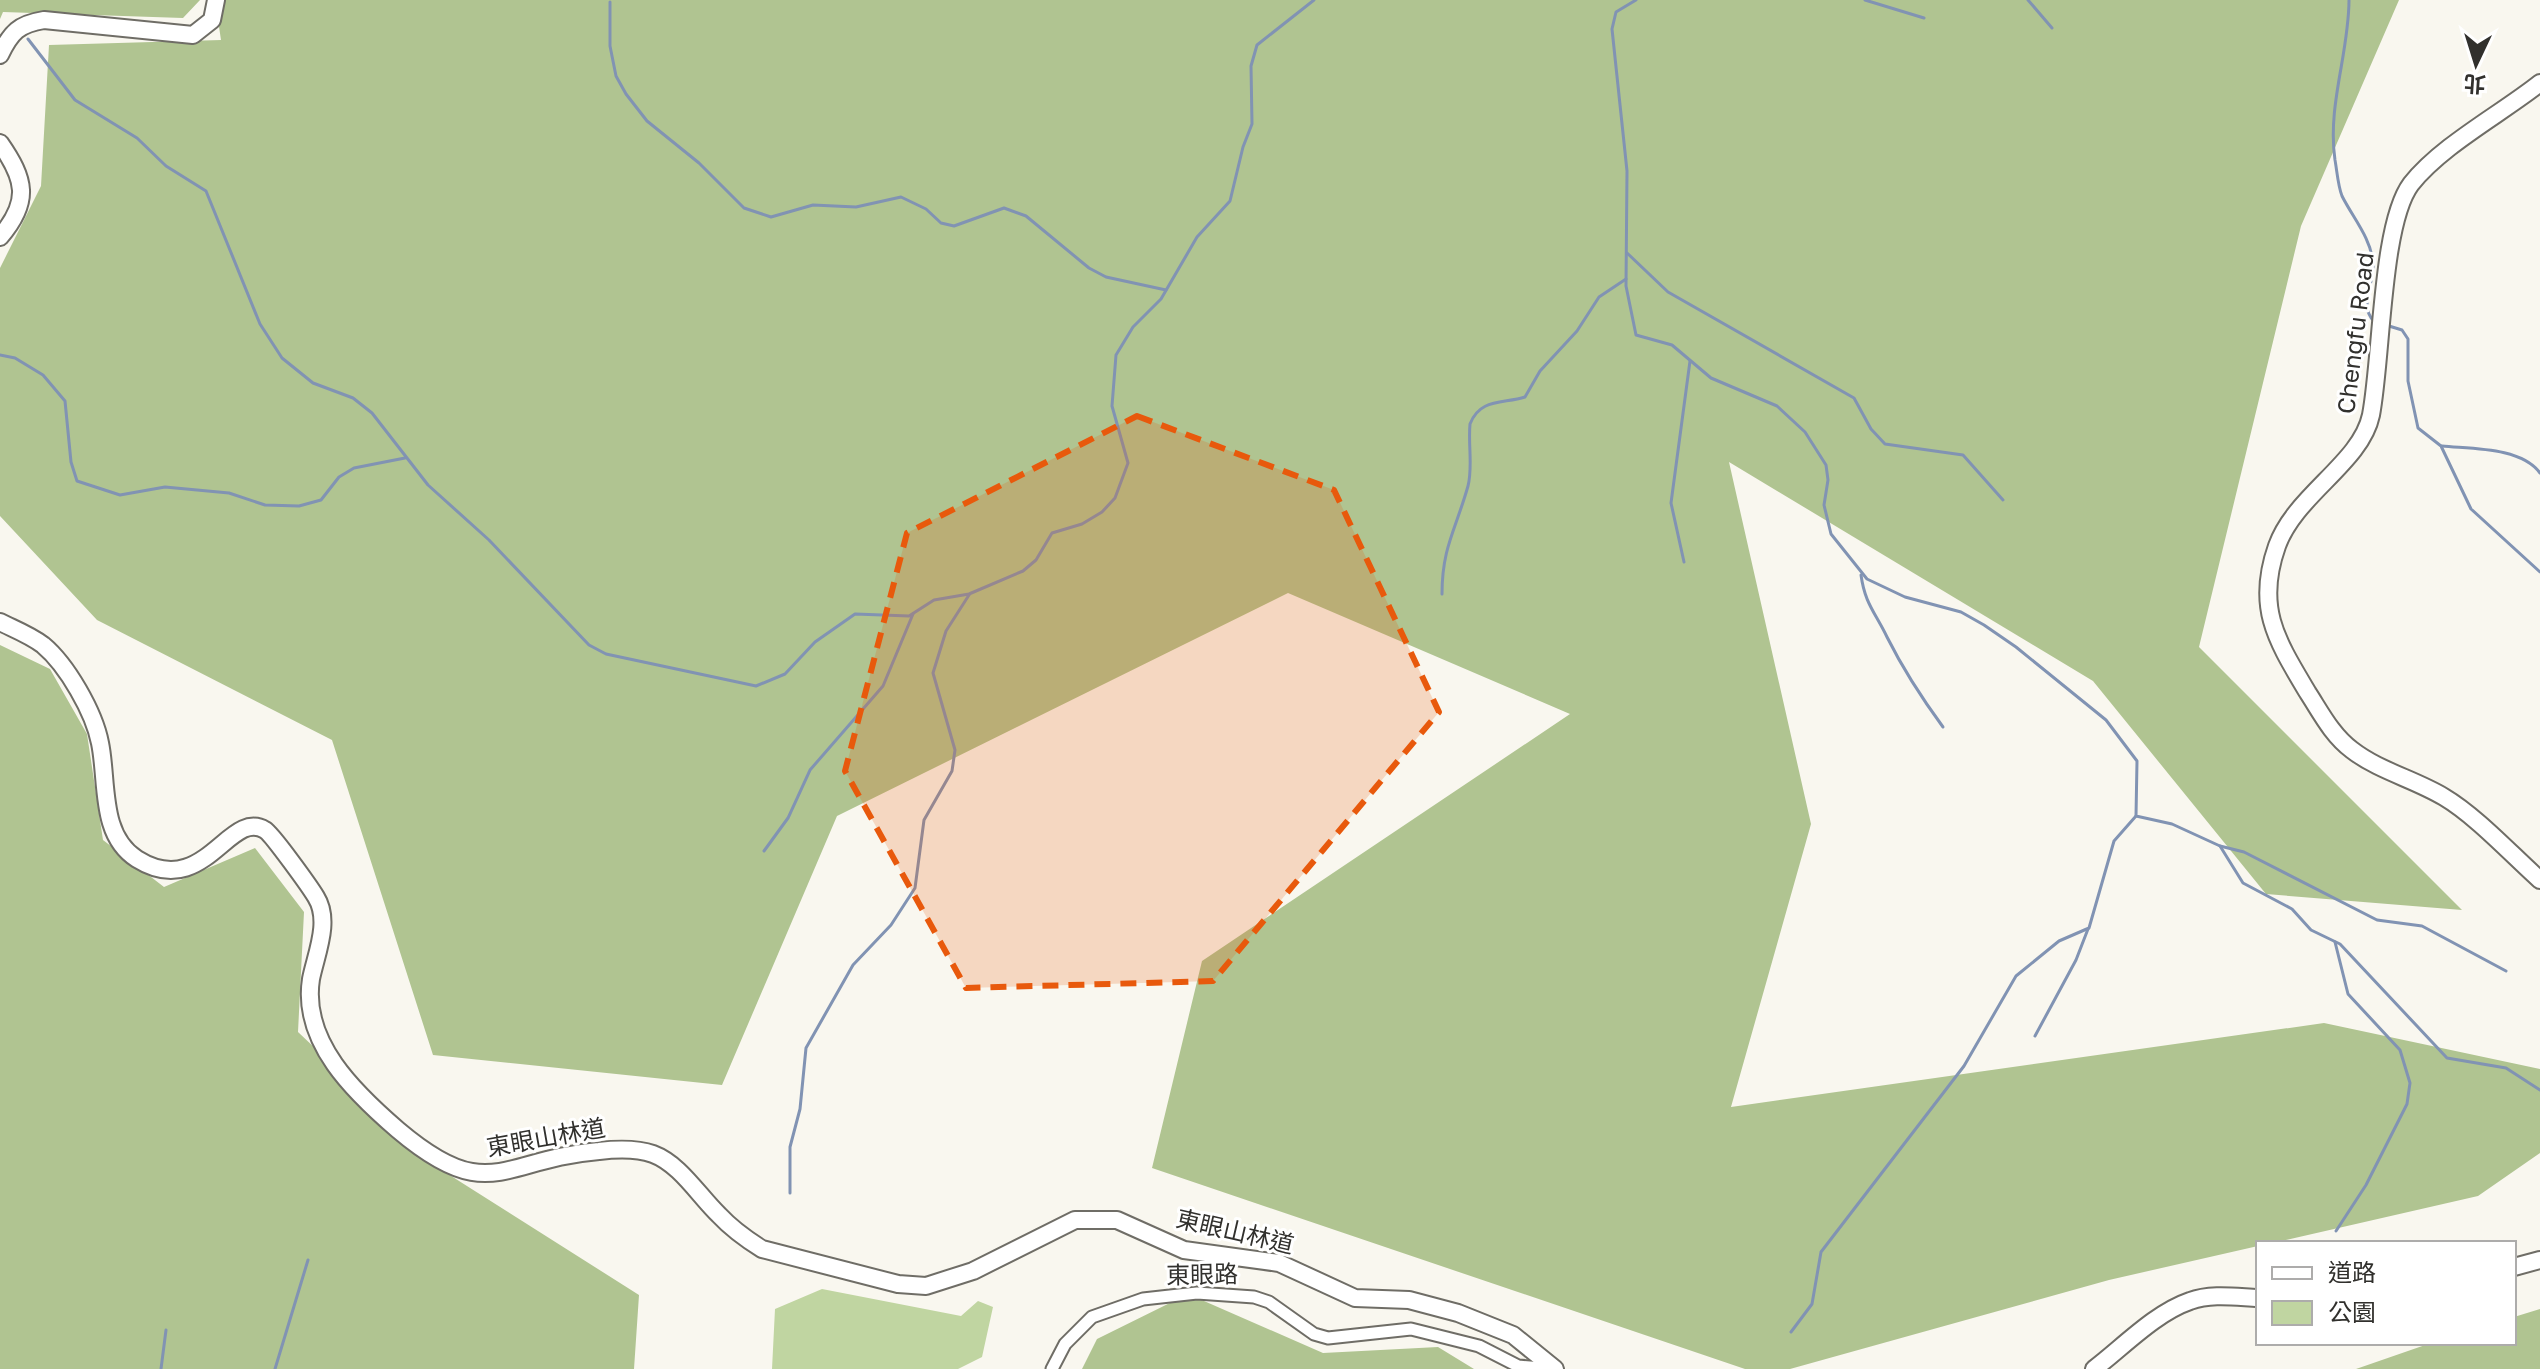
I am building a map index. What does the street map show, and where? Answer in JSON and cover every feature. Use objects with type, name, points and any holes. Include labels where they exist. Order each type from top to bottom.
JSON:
[{"type":"street","points":[[0,55],[14,30],[26,23],[44,20],[193,35],[212,20],[216,0]]},
{"type":"street","name":"Chengfu Road","points":[[2540,83],[2439,158],[2404,196],[2392,232],[2381,345],[2367,431],[2291,520],[2278,544],[2269,578],[2268,603],[2273,632],[2332,731],[2366,759],[2446,798],[2540,880]]},
{"type":"street","points":[[0,143],[18,167],[22,183],[13,222],[0,237]]},
{"type":"street","name":"東眼山林道","points":[[0,622],[42,645],[59,662],[72,684],[99,740],[110,820],[127,852],[157,869],[186,870],[244,828],[258,827],[271,834],[319,903],[321,937],[310,1000],[315,1024],[327,1050],[347,1082],[370,1105],[434,1157],[454,1169],[489,1175],[576,1153],[638,1150],[668,1163],[740,1235],[762,1249],[915,1286],[949,1280],[973,1271],[1075,1220],[1117,1220],[1184,1250],[1279,1263],[1355,1298],[1409,1300],[1458,1313],[1513,1335],[1555,1369]]},
{"type":"street","points":[[2516,1266],[2540,1260]]},
{"type":"street","name":"東眼路","points":[[1052,1369],[1065,1344],[1092,1317],[1143,1299],[1197,1293],[1254,1297],[1269,1302],[1314,1334],[1328,1338],[1411,1329],[1479,1346],[1518,1366],[1555,1369]]},
{"type":"street","points":[[2094,1369],[2169,1311],[2189,1301],[2204,1297],[2256,1298]]},
{"type":"highlighted area","points":[[1137,416],[1334,490],[1439,712],[1213,981],[966,988],[845,771],[907,533]]},
{"type":"green space","points":[[0,0],[200,0],[183,18],[3,12],[0,19]]},
{"type":"green space","points":[[215,0],[2399,0],[2301,226],[2199,647],[2462,910],[2266,894],[2093,681],[1729,462],[1811,824],[1731,1107],[2324,1023],[2540,1069],[2540,1153],[2478,1196],[2282,1241],[2256,1241],[2256,1246],[2109,1280],[1790,1369],[1745,1369],[1152,1168],[1202,961],[1570,714],[1288,593],[837,816],[722,1085],[433,1055],[332,740],[97,620],[0,516],[0,268],[41,186],[49,45],[221,40]]},
{"type":"green space","points":[[0,645],[50,669],[87,734],[103,840],[164,887],[255,848],[304,912],[298,1032],[448,1174],[639,1295],[634,1369],[0,1369]]},
{"type":"green space","points":[[822,1289],[961,1316],[978,1301],[993,1307],[982,1357],[958,1369],[772,1369],[775,1309]]},
{"type":"green space","points":[[1188,1294],[1323,1353],[1438,1347],[1474,1369],[1082,1369],[1097,1339]]},
{"type":"green space","points":[[2540,1309],[2540,1369],[2356,1369],[2425,1345],[2516,1345],[2516,1316]]},
{"type":"waterway","points":[[28,39],[75,100],[137,138],[166,166],[206,191],[260,324],[282,358],[313,383],[353,398],[372,413],[428,485],[489,540],[589,645],[606,654],[756,686],[785,674],[815,642],[855,614],[909,616],[934,600],[969,594],[1023,571],[1036,560],[1052,533],[1082,524],[1102,512],[1115,498],[1128,463],[1112,406],[1116,355],[1133,327],[1161,299],[1197,237],[1230,201],[1252,124],[1251,66],[1257,45],[1314,0]]},
{"type":"waterway","points":[[1636,0],[1616,12],[1612,29],[1627,171],[1626,286],[1636,335],[1672,345],[1711,378],[1777,406],[1805,432],[1826,465],[1828,480],[1824,505],[1831,534],[1867,579],[1905,597],[1961,612],[1984,625],[2106,720],[2137,761],[2136,816],[2172,824],[2220,846],[2243,883],[2292,909],[2311,930],[2340,944],[2447,1058],[2506,1068],[2540,1090]]},
{"type":"waterway","points":[[1865,0],[1924,18]]},
{"type":"waterway","points":[[2028,0],[2052,28]]},
{"type":"waterway","points":[[2349,0],[2333,140],[2341,192],[2372,254],[2373,270],[2367,309],[2374,321]]},
{"type":"waterway","points":[[610,2],[610,46],[616,76],[626,94],[647,121],[699,163],[744,208],[771,217],[813,205],[856,207],[901,197],[926,209],[941,223],[954,226],[1004,208],[1026,216],[1089,268],[1106,277],[1166,290]]},
{"type":"waterway","points":[[1627,253],[1668,292],[1854,398],[1871,429],[1885,444],[1963,455],[2003,500]]},
{"type":"waterway","points":[[1442,594],[1447,551],[1469,479],[1470,424],[1474,416],[1493,403],[1525,397],[1540,371],[1577,331],[1599,297],[1626,279]]},
{"type":"waterway","points":[[2389,326],[2402,330],[2408,339],[2408,381],[2418,428],[2441,446],[2471,509],[2540,572]]},
{"type":"waterway","points":[[0,355],[15,358],[43,375],[65,401],[71,462],[77,481],[120,495],[165,487],[229,493],[265,505],[299,506],[321,500],[339,477],[354,468],[405,458]]},
{"type":"waterway","points":[[1684,562],[1671,503],[1690,361]]},
{"type":"waterway","points":[[2442,446],[2508,454],[2532,464],[2540,473]]},
{"type":"waterway","points":[[1861,575],[1868,601],[1893,649],[1943,727]]},
{"type":"waterway","points":[[790,1193],[790,1147],[800,1109],[806,1048],[853,965],[891,925],[915,888],[924,820],[952,771],[955,750],[933,673],[946,631],[969,595]]},
{"type":"waterway","points":[[764,851],[788,818],[810,770],[883,686],[913,614]]},
{"type":"waterway","points":[[1791,1332],[1812,1304],[1821,1252],[1964,1066],[2016,976],[2059,941],[2089,928],[2114,841],[2136,816]]},
{"type":"waterway","points":[[2220,846],[2244,852],[2377,920],[2422,926],[2506,971]]},
{"type":"waterway","points":[[2035,1036],[2076,960],[2088,929]]},
{"type":"waterway","points":[[2335,942],[2348,994],[2400,1050],[2410,1083],[2407,1104],[2366,1185],[2336,1231]]},
{"type":"waterway","points":[[275,1369],[308,1260]]},
{"type":"waterway","points":[[161,1369],[166,1330]]}]
